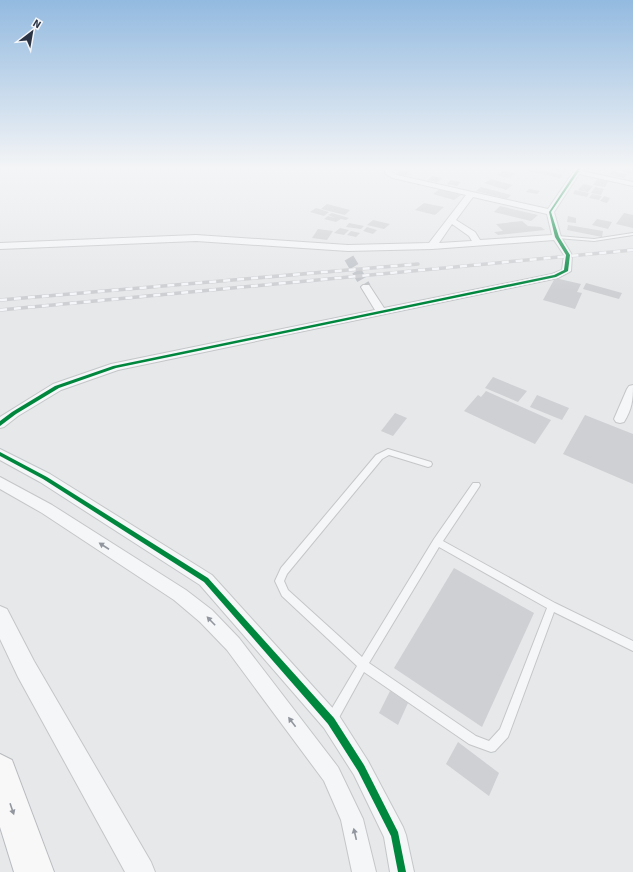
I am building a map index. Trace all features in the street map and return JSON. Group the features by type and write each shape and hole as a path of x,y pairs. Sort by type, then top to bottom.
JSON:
{"highway":[{"path":"0,772 34,872"}],"street":[{"path":"432,246 460,209"},
{"path":"534,209 550,212"},
{"path":"0,424 26,405 57,387 115,367 555,276 566,271 568,255 557,237 550,212 552,209"},
{"path":"452,220 472,234 478,243"},
{"path":"0,246 196,238 348,248 432,246 557,237"},
{"path":"349,258 354,255 450,249 455,244"},
{"path":"366,288 381,312"},
{"path":"620,419 633,389"},
{"path":"0,454 45,478 206,580 331,721 361,768 395,835 402,872"},
{"path":"0,482 47,509 180,595 206,616 233,644 331,774 352,818 364,872"},
{"path":"0,616 26,669 141,872"}],"lane":[{"path":"557,237 594,240 633,234"},
{"path":"428,464 388,452 379,457 284,571 279,581 285,593 363,665 473,740 491,747 504,733 552,606"},
{"path":"331,721 437,542 476,485"},
{"path":"437,542 552,606 633,646"}],"building":[{"path":"315,209 318,209 329,212 324,216 310,212"},
{"path":"321,209 345,209 350,210 345,215"},
{"path":"417,209 442,209 435,215 415,210"},
{"path":"497,209 511,209 538,215 531,221 494,212"},
{"path":"332,213 349,218 346,220 341,219 336,222 324,219 328,216 335,218 328,215"},
{"path":"624,213 633,215 633,228 616,224"},
{"path":"568,216 576,218 576,223 567,222"},
{"path":"597,219 612,222 608,229 592,225"},
{"path":"373,220 390,224 384,229 367,225"},
{"path":"522,221 528,226 541,227 545,230 498,235 494,232 503,231 496,224"},
{"path":"349,223 364,226 361,229 346,227"},
{"path":"568,225 603,231 602,237 567,230"},
{"path":"367,227 377,230 373,234 363,231"},
{"path":"340,228 349,230 344,235 334,233"},
{"path":"318,229 333,231 327,240 312,238"},
{"path":"351,231 360,233 356,237 347,235"},
{"path":"555,278 581,284 577,292 582,293 575,309 543,300"},
{"path":"586,283 622,293 619,299 583,289"},
{"path":"493,377 527,391 518,402 485,388"},
{"path":"486,391 551,420 535,444 464,411 478,395 481,397"},
{"path":"537,395 569,408 562,420 530,407"},
{"path":"395,413 407,418 393,436 381,431"},
{"path":"585,415 633,434 633,484 563,454"},
{"path":"454,568 534,613 482,727 394,668"},
{"path":"390,691 408,703 398,725 379,713"},
{"path":"458,742 499,773 489,796 446,764"}],"tunnel":[{"path":"349,258 366,287"}],"railway":[{"path":"0,310 633,250"},
{"path":"0,300 418,264"}],"cycle path":[{"path":"0,424 14,413 57,387 115,367 555,276 566,271 568,255 557,237 550,212 552,209"},
{"path":"0,454 45,478 206,580 331,721 361,768 395,835 402,872"}]}
